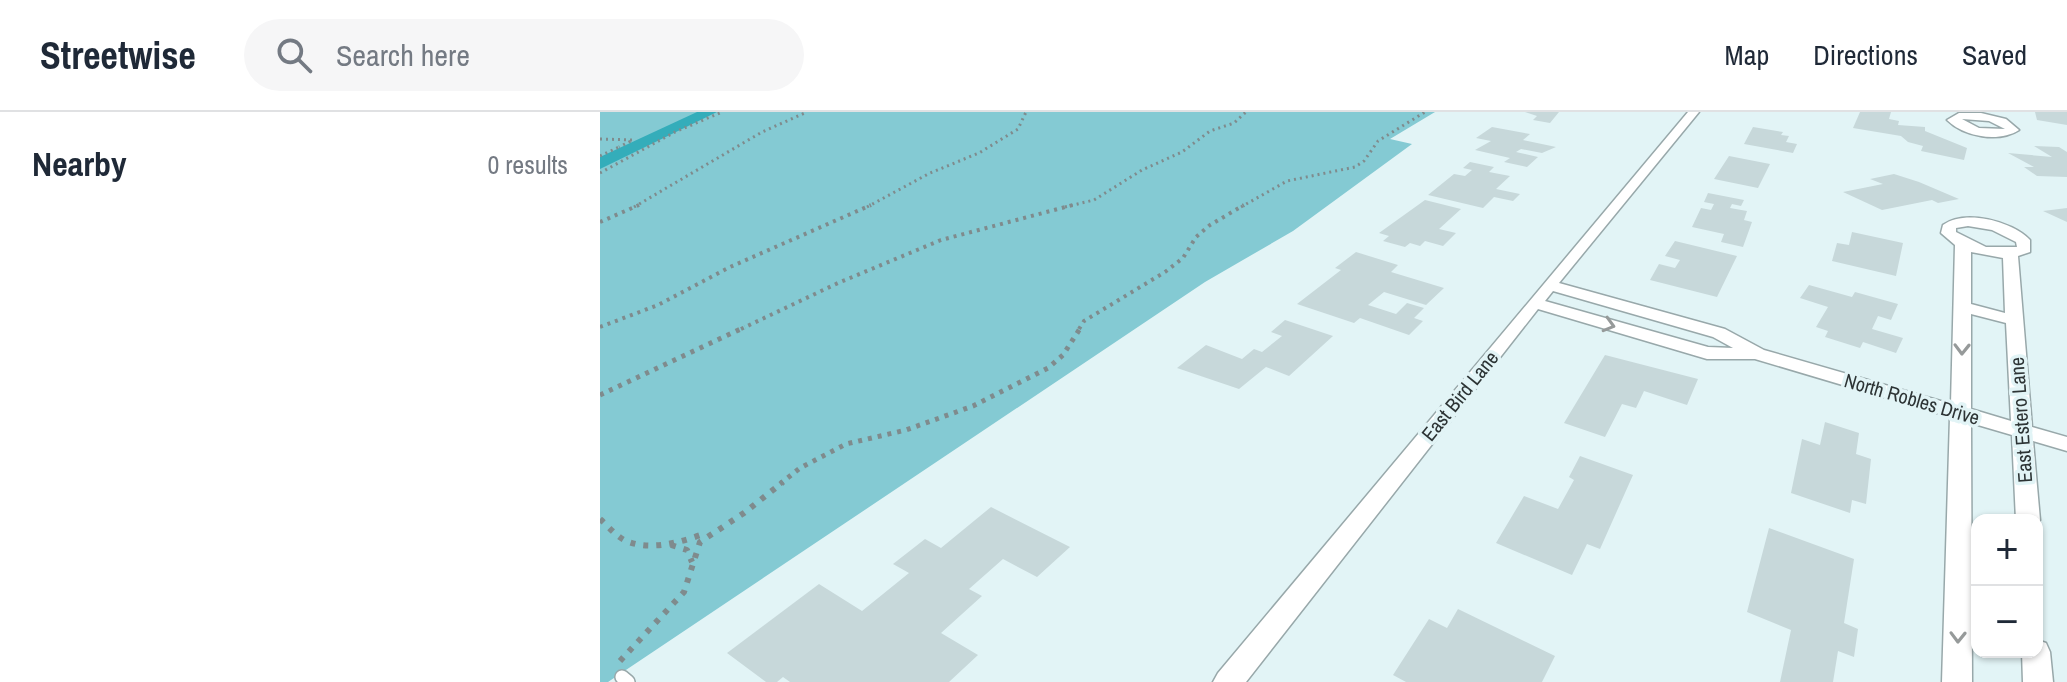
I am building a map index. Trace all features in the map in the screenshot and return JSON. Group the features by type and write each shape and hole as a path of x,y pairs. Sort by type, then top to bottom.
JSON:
{"street":[{"name":"East Bird Lane","path":"1228,682 1534,303 1694,112"},
{"path":"1967,114 1953,120 1967,128 1986,132 2013,130 2002,117"},
{"name":"East Estero Lane","path":"1963,243 1948,233 1950,225 1968,222 1993,226 2016,235 2026,245 2025,249 2010,253 2028,514"},
{"path":"1957,682 1968,584 1961,414 1963,243 2010,253"},
{"name":"North Robles Drive","path":"1549,285 1719,333 1757,354 2067,444"},
{"name":"North Robles Drive","path":"1534,303 1707,353 1757,354"},
{"path":"1963,307 2014,320"},
{"path":"2036,658 2038,682"}],"path":[{"path":"600,173 675,132 722,112"},
{"path":"600,222 639,207 763,132 807,112"},
{"path":"600,327 658,305 730,267 861,211 930,173 979,153 1018,129 1026,112"},
{"path":"600,395 838,283 941,240 1094,200 1148,167 1182,152 1210,131 1234,123 1246,112"},
{"path":"692,564 700,542 744,513 800,468 833,449 954,414 1048,368 1063,355 1084,321 1165,272 1183,258 1196,237 1210,225 1287,181 1355,167 1364,161 1382,138 1425,112"},
{"path":"600,135 610,139 633,140 600,156"},
{"path":"610,139 619,147"},
{"path":"600,519 626,541 666,544 687,550 692,564 684,592 620,661 617,671 625,680"},
{"path":"666,544 715,530"}],"shaded area":[{"path":"600,112 1435,112 1390,139 1412,144 1293,231 1205,282 608,682 600,682"}],"building":[{"path":"1525,112 1559,112 1550,123 1533,120 1537,116"},
{"path":"1860,112 1891,112 1889,119 1899,121 1898,125 1925,127 1925,131 1967,148 1964,160 1921,151 1923,146 1908,142 1901,136 1853,128"},
{"path":"2035,112 2067,112 2067,125 2037,120"},
{"path":"1492,127 1530,134 1523,140 1556,147 1542,153 1521,149 1516,152 1538,157 1527,167 1504,162 1510,158 1475,150 1491,141 1476,138"},
{"path":"1753,127 1783,132 1781,135 1789,136 1786,142 1797,144 1793,153 1744,144"},
{"path":"2034,146 2059,147 2067,152 2067,177 2037,176 2024,167 2034,167 2008,153 2052,157"},
{"path":"1729,156 1770,164 1758,188 1714,179"},
{"path":"1470,162 1494,167 1489,172 1510,176 1496,189 1520,194 1513,201 1494,197 1483,208 1428,195 1454,174 1465,176 1472,170 1463,168"},
{"path":"1894,174 1959,199 1938,203 1932,200 1882,210 1843,192 1883,184 1870,179"},
{"path":"1708,193 1744,200 1741,206 1732,204 1730,208 1747,211 1744,220 1752,222 1743,247 1721,242 1724,234 1692,227 1701,208 1711,210 1714,204 1704,202"},
{"path":"1425,200 1461,209 1439,229 1456,233 1443,246 1425,241 1420,246 1410,243 1405,247 1383,241 1389,236 1379,233"},
{"path":"2067,208 2067,222 2043,211"},
{"path":"1852,232 1903,243 1896,276 1832,261 1837,243 1849,245"},
{"path":"1675,241 1737,256 1717,297 1650,280 1659,264 1675,268 1680,260 1665,256"},
{"path":"1356,252 1398,265 1391,272 1444,288 1426,305 1384,292 1368,305 1396,314 1407,303 1424,308 1414,318 1423,321 1409,335 1360,318 1354,323 1297,304 1341,270 1335,268"},
{"path":"1809,285 1852,297 1855,292 1898,304 1891,320 1878,316 1872,329 1903,338 1896,353 1863,342 1860,348 1825,337 1828,331 1816,327 1828,307 1800,298"},
{"path":"1285,320 1333,336 1289,376 1266,367 1239,389 1177,368 1206,345 1242,359 1254,349 1262,352 1282,336 1271,332"},
{"path":"1605,355 1698,379 1687,405 1644,391 1636,408 1622,404 1605,437 1564,423"},
{"path":"1825,422 1859,433 1856,454 1871,459 1866,504 1852,500 1850,513 1791,493 1802,439 1820,445"},
{"path":"1580,456 1633,475 1600,549 1587,544 1572,575 1496,543 1524,496 1558,509 1574,480 1569,477"},
{"path":"991,507 1070,547 1037,577 1003,559 969,589 982,596 941,633 978,655 949,682 790,682 783,677 777,682 766,682 727,653 819,584 862,611 909,573 893,564 925,539 941,548"},
{"path":"1769,528 1854,559 1844,623 1858,629 1854,657 1838,651 1833,682 1780,682 1791,630 1747,612"},
{"path":"1458,609 1555,656 1542,682 1406,682 1393,675 1429,619 1447,628"}],"waterway":[{"path":"600,164 709,112"}]}
